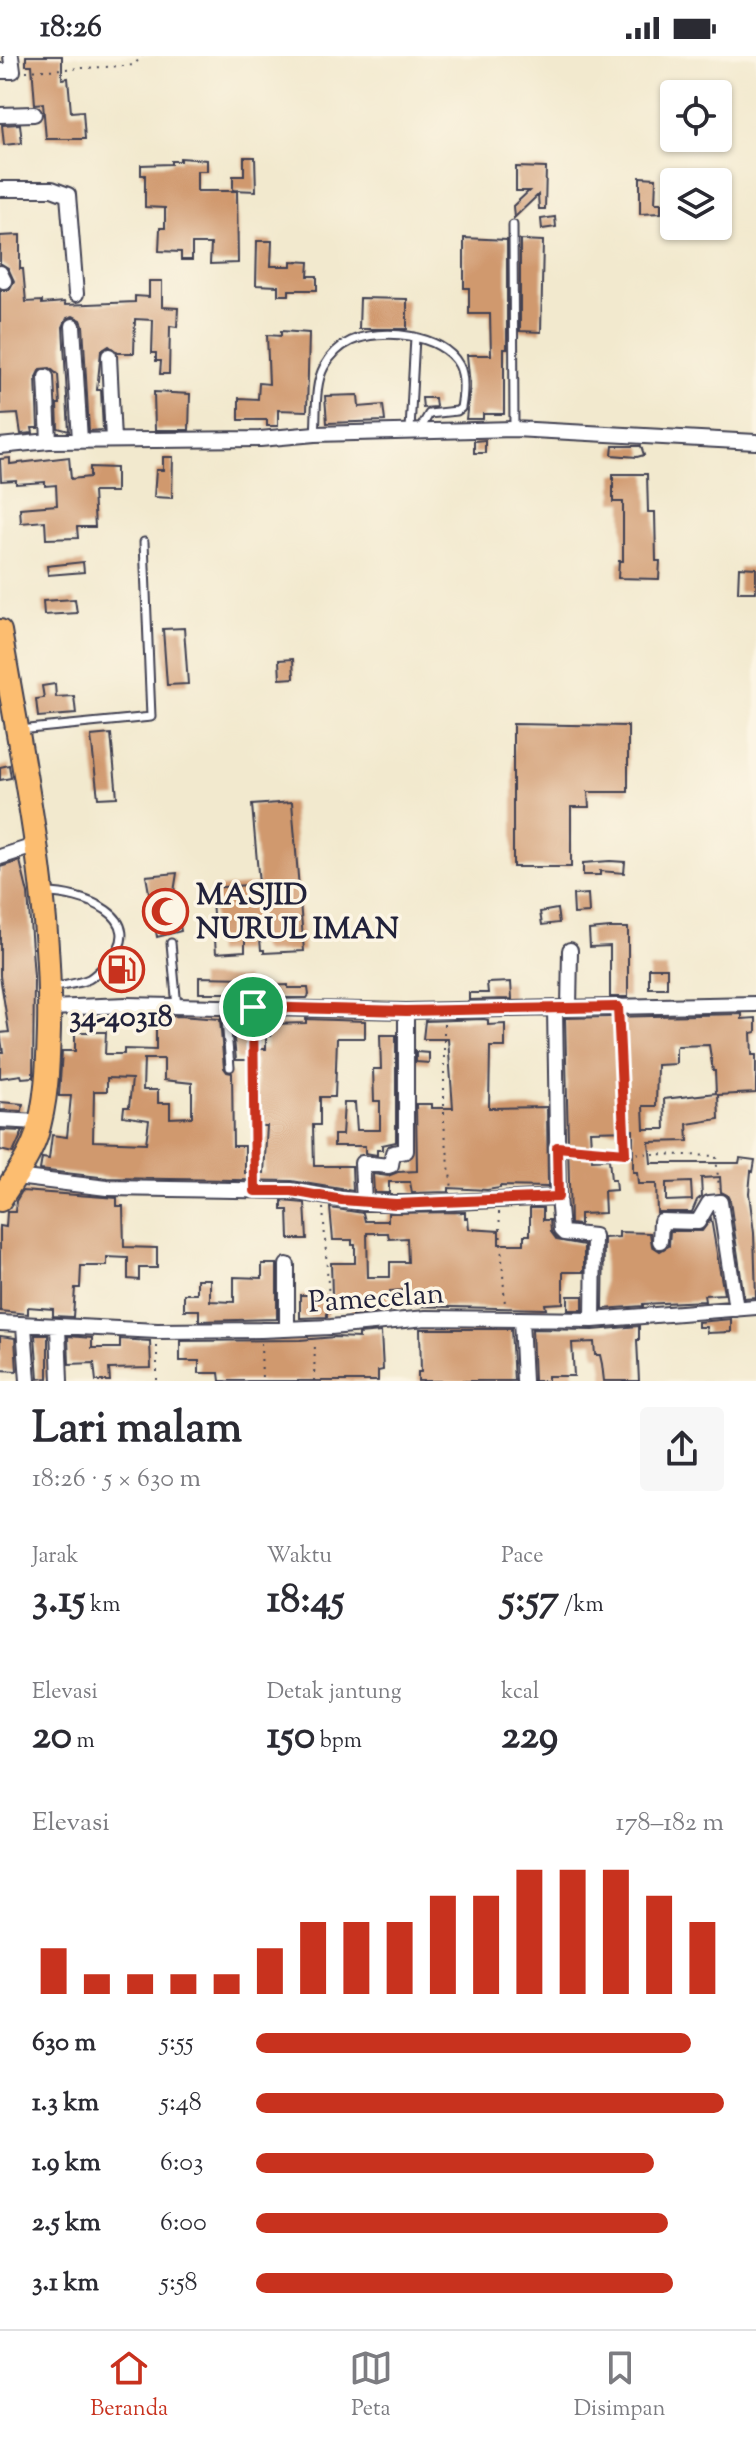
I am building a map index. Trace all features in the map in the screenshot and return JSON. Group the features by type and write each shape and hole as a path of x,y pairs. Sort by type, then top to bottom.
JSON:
{"main road":[{"path":"0,631 12,725 42,893 50,998 48,1064 39,1122 30,1153 5,1190"}],"street":[{"path":"0,115 34,114"},
{"path":"0,189 52,189 68,195 76,294"},
{"path":"73,326 80,440"},
{"path":"109,356 113,440"},
{"path":"46,377 49,441"},
{"path":"0,446 49,441 260,439 315,434 514,429 756,442"},
{"path":"0,857 34,846"},
{"path":"570,950 562,1009 558,1197 563,1233 594,1236 593,1320"},
{"path":"50,998 177,1007 406,1011 756,1004"},
{"path":"364,1203 362,1163 390,1166 393,1153 406,1151 406,1011"},
{"path":"0,1120 39,1122"},
{"path":"5,1190 292,1191 364,1203 453,1203 558,1197"},
{"path":"660,1241 662,1220 698,1222 709,1203 720,1202 736,1309"},
{"path":"287,1265 287,1329"},
{"name":"Pamecelan","path":"0,1323 157,1331 261,1330 426,1318 593,1320 756,1307"},
{"path":"513,1319 524,1381"},
{"path":"24,1326 28,1381"},
{"path":"58,1327 60,1381"}],"lane":[{"path":"513,225 514,429"},
{"path":"315,434 320,378 333,355 347,343 369,336 429,340 446,350 459,365 462,373 461,409 429,414 414,432"},
{"path":"414,432 415,337"},
{"path":"12,725 151,717 144,542"},
{"path":"42,893 56,893 101,905 114,917 121,932 117,952 93,977 50,998"},
{"path":"171,943 177,1007"},
{"path":"225,1007 230,1067"}],"path":[{"path":"8,66 123,66 134,65 142,56"},
{"path":"253,1007 255,1191"},
{"path":"618,1007 625,1153"},
{"path":"444,1010 444,1124 453,1203"},
{"path":"557,1147 716,1156 720,1202"},
{"path":"322,1196 331,1327"},
{"path":"498,1201 513,1319"},
{"path":"314,1381 315,1328"},
{"path":"261,1330 262,1381"},
{"path":"157,1331 157,1381"}],"building":[{"path":"26,56 62,56 62,79 68,78 71,112 83,111 85,139 46,139 43,103 35,104 32,65 26,65"},
{"path":"20,124 22,143 4,145 2,125"},
{"path":"244,157 255,157 256,191 233,190 233,176 244,176"},
{"path":"180,158 207,160 207,171 197,171 197,191 237,191 238,263 210,264 211,244 192,244 192,260 181,260 181,252 159,251 160,228 165,228 165,208 145,207 145,175 141,175 141,165 171,164 171,161 180,161"},
{"path":"516,167 546,168 545,209 539,209 538,195 514,218 513,206 529,191 516,191"},
{"path":"640,177 656,178 655,203 660,203 660,213 640,214"},
{"path":"555,217 556,227 542,229 541,219"},
{"path":"20,235 20,269 23,269 26,302 64,302 65,305 135,302 135,296 149,297 149,281 162,281 162,307 178,308 177,327 170,326 169,374 160,374 161,361 156,361 156,353 152,353 153,320 135,319 134,353 118,353 109,346 101,351 97,390 101,390 103,430 89,431 83,325 73,316 67,318 63,327 69,431 58,428 58,375 50,368 40,369 36,377 38,428 32,428 33,433 21,434 18,414 0,415 0,290 9,290 14,281 8,268 0,263 0,236"},
{"path":"464,238 507,240 504,414 483,414 483,419 466,419 470,386 467,355 491,355 490,314 469,314 469,288 464,288"},
{"path":"520,240 543,241 541,332 520,331"},
{"path":"257,241 272,241 271,266 291,266 291,261 309,262 308,276 317,276 317,290 289,290 289,295 278,295 278,286 256,285"},
{"path":"360,298 407,299 407,329 359,329"},
{"path":"281,331 309,333 307,411 278,410 278,426 267,426 267,420 239,420 239,398 258,399 259,383 269,384 267,335 281,336"},
{"path":"154,392 190,394 189,430 155,430"},
{"path":"358,395 359,407 383,405 385,421 327,423 325,396"},
{"path":"422,398 435,398 436,407 423,408"},
{"path":"485,440 485,453 474,453 474,441"},
{"path":"613,446 641,446 644,455 612,455"},
{"path":"69,457 71,479 90,477 90,467 116,468 116,492 93,492 95,527 77,527 78,538 46,539 45,521 21,523 20,508 57,505 56,485 1,481 0,459 10,458 10,464"},
{"path":"163,457 173,457 172,498 154,497 156,470 163,470"},
{"path":"613,474 647,474 648,512 655,512 659,579 618,578 619,561 623,561 623,502 613,502"},
{"path":"83,562 84,572 48,575 47,566"},
{"path":"739,567 756,568 756,592 738,592"},
{"path":"75,599 77,613 44,615 43,601"},
{"path":"184,628 188,684 167,685 163,629"},
{"path":"293,659 294,678 280,679 279,660"},
{"path":"55,684 56,697 74,696 76,714 38,717 36,699 44,698 42,686"},
{"path":"513,724 628,726 628,792 588,792 589,807 571,807 571,867 513,867"},
{"path":"111,734 117,797 98,798 91,736"},
{"path":"9,765 11,778 0,780 0,767"},
{"path":"292,802 304,951 264,953 259,929 245,929 245,951 216,953 211,888 259,884 252,805"},
{"path":"20,861 28,894 34,977 33,1077 0,1078 0,1052 3,1052 0,1033 9,1032 0,976 0,867"},
{"path":"625,862 624,873 600,871 600,875 583,875 583,863"},
{"name":"MASJID NURUL IMAN","path":"177,873 174,892 181,931 157,937 146,876"},
{"path":"588,894 589,913 574,914 573,895"},
{"path":"557,909 559,923 542,925 540,912"},
{"path":"628,928 628,997 610,997 610,946 590,947 589,930"},
{"path":"649,968 667,968 667,988 649,988"},
{"path":"199,977 246,978 247,996 199,993"},
{"path":"511,982 512,999 469,1000 469,993 488,993 487,983"},
{"path":"288,985 288,988 308,988 309,995 307,998 265,998 264,986"},
{"path":"742,1014 742,1019 756,1018 756,1032 751,1033 752,1055 756,1055 756,1093 718,1095 719,1119 687,1124 688,1141 649,1142 651,1163 739,1163 740,1158 755,1160 749,1193 756,1297 744,1298 730,1201 721,1192 720,1177 701,1178 702,1196 692,1212 657,1212 656,1184 638,1184 637,1172 633,1172 633,1130 590,1131 592,1160 609,1159 611,1180 615,1180 616,1190 604,1191 605,1213 580,1214 580,1225 570,1224 565,1018","holes":["709,1045 716,1093 664,1099 665,1129 644,1129 643,1106 656,1106 657,1065 676,1064 678,1046","691,1182 692,1200 666,1201 666,1183"]},
{"path":"156,1017 220,1019 224,1068 232,1073 233,1146 245,1146 245,1173 264,1173 267,1126 259,1126 255,1060 236,1060 232,1018 247,1018 248,1049 266,1049 266,1036 271,1036 271,1024 306,1023 306,1019 365,1021 365,1038 337,1038 335,1097 320,1097 320,1125 313,1125 314,1166 352,1166 353,1191 292,1181 108,1178 40,1170 42,1158 49,1159 52,1135 67,1137 71,1096 59,1096 62,1051 75,1051 75,1032 106,1032 105,1054 124,1054 124,1049 156,1050","holes":["144,1059 164,1059 164,1080 192,1083 192,1117 170,1118 170,1103 158,1103 158,1090 143,1090","107,1078 132,1079 129,1107 124,1107 123,1116 149,1120 146,1143 93,1141 94,1091 107,1091"]},
{"path":"488,1020 488,1025 505,1024 505,1047 490,1047 489,1108 547,1107 548,1187 449,1188 449,1192 412,1193 410,1182 389,1182 389,1193 374,1193 373,1174 388,1176 417,1171 416,1104 453,1108 448,1039 423,1039 425,1021"},
{"path":"380,1035 396,1035 396,1142 382,1145 377,1155 365,1153 365,1146 334,1146 334,1135 342,1135 344,1103 355,1103 357,1130 380,1130 380,1101 374,1101 373,1069 381,1069"},
{"path":"416,1052 429,1053 429,1063 416,1062"},
{"path":"0,1102 23,1104 22,1111 0,1110"},
{"path":"0,1130 23,1131 13,1153 0,1150"},
{"path":"22,1191 117,1198 117,1206 123,1206 124,1247 157,1248 157,1268 139,1268 139,1280 128,1279 128,1258 107,1257 107,1266 81,1266 80,1288 75,1288 73,1317 53,1316 53,1309 28,1307 28,1314 0,1311 0,1226 6,1227 7,1212 15,1212 16,1201"},
{"path":"282,1201 305,1203 307,1239 289,1239 288,1210 282,1210"},
{"path":"330,1208 363,1213 365,1221 388,1221 388,1213 465,1212 469,1229 499,1231 499,1244 524,1244 524,1235 530,1235 530,1208 543,1208 543,1220 550,1220 551,1232 557,1240 584,1245 584,1272 563,1272 563,1303 545,1304 546,1309 409,1306 409,1290 390,1291 389,1311 352,1315 352,1308 327,1308 327,1317 300,1318 300,1295 332,1295 331,1263 355,1263 352,1240 333,1240","holes":["367,1233 388,1233 389,1239 407,1238 408,1262 390,1262 390,1277 368,1277"]},
{"path":"711,1219 724,1294 704,1295 705,1301 603,1309 604,1238 619,1237 619,1232 650,1233 652,1246 660,1251 669,1246 670,1231 702,1231"},
{"path":"262,1264 277,1264 277,1319 199,1321 199,1310 184,1310 184,1294 197,1294 197,1279 210,1279 210,1301 234,1302 234,1277 262,1278"},
{"path":"568,1296 583,1296 583,1310 568,1310"},
{"path":"731,1319 731,1332 707,1333 706,1327 698,1327 698,1322"},
{"path":"639,1326 639,1381 604,1381 600,1355 595,1355 594,1342 572,1343 574,1376 548,1376 548,1381 534,1381 532,1329 593,1330"},
{"path":"420,1329 511,1329 514,1381 418,1381 418,1372 421,1372"},
{"path":"381,1332 383,1370 378,1371 378,1381 220,1381 219,1373 199,1373 199,1361 180,1361 180,1341 359,1338 359,1334"},
{"path":"35,1335 48,1335 48,1378 38,1379"},
{"path":"0,1336 15,1338 17,1371 0,1370"},
{"path":"68,1336 92,1338 92,1348 120,1348 120,1339 150,1341 151,1368 109,1369 110,1381 96,1381 94,1363 69,1364"}],"place":[{"name":"MASJID NURUL IMAN","path":"165,911"},
{"name":"34-40318","path":"121,970"}],"route":[{"path":"253,1007 406,1011 618,1007 625,1153 557,1147 558,1197 396,1204 364,1203 292,1191 255,1191 253,1007"}]}
